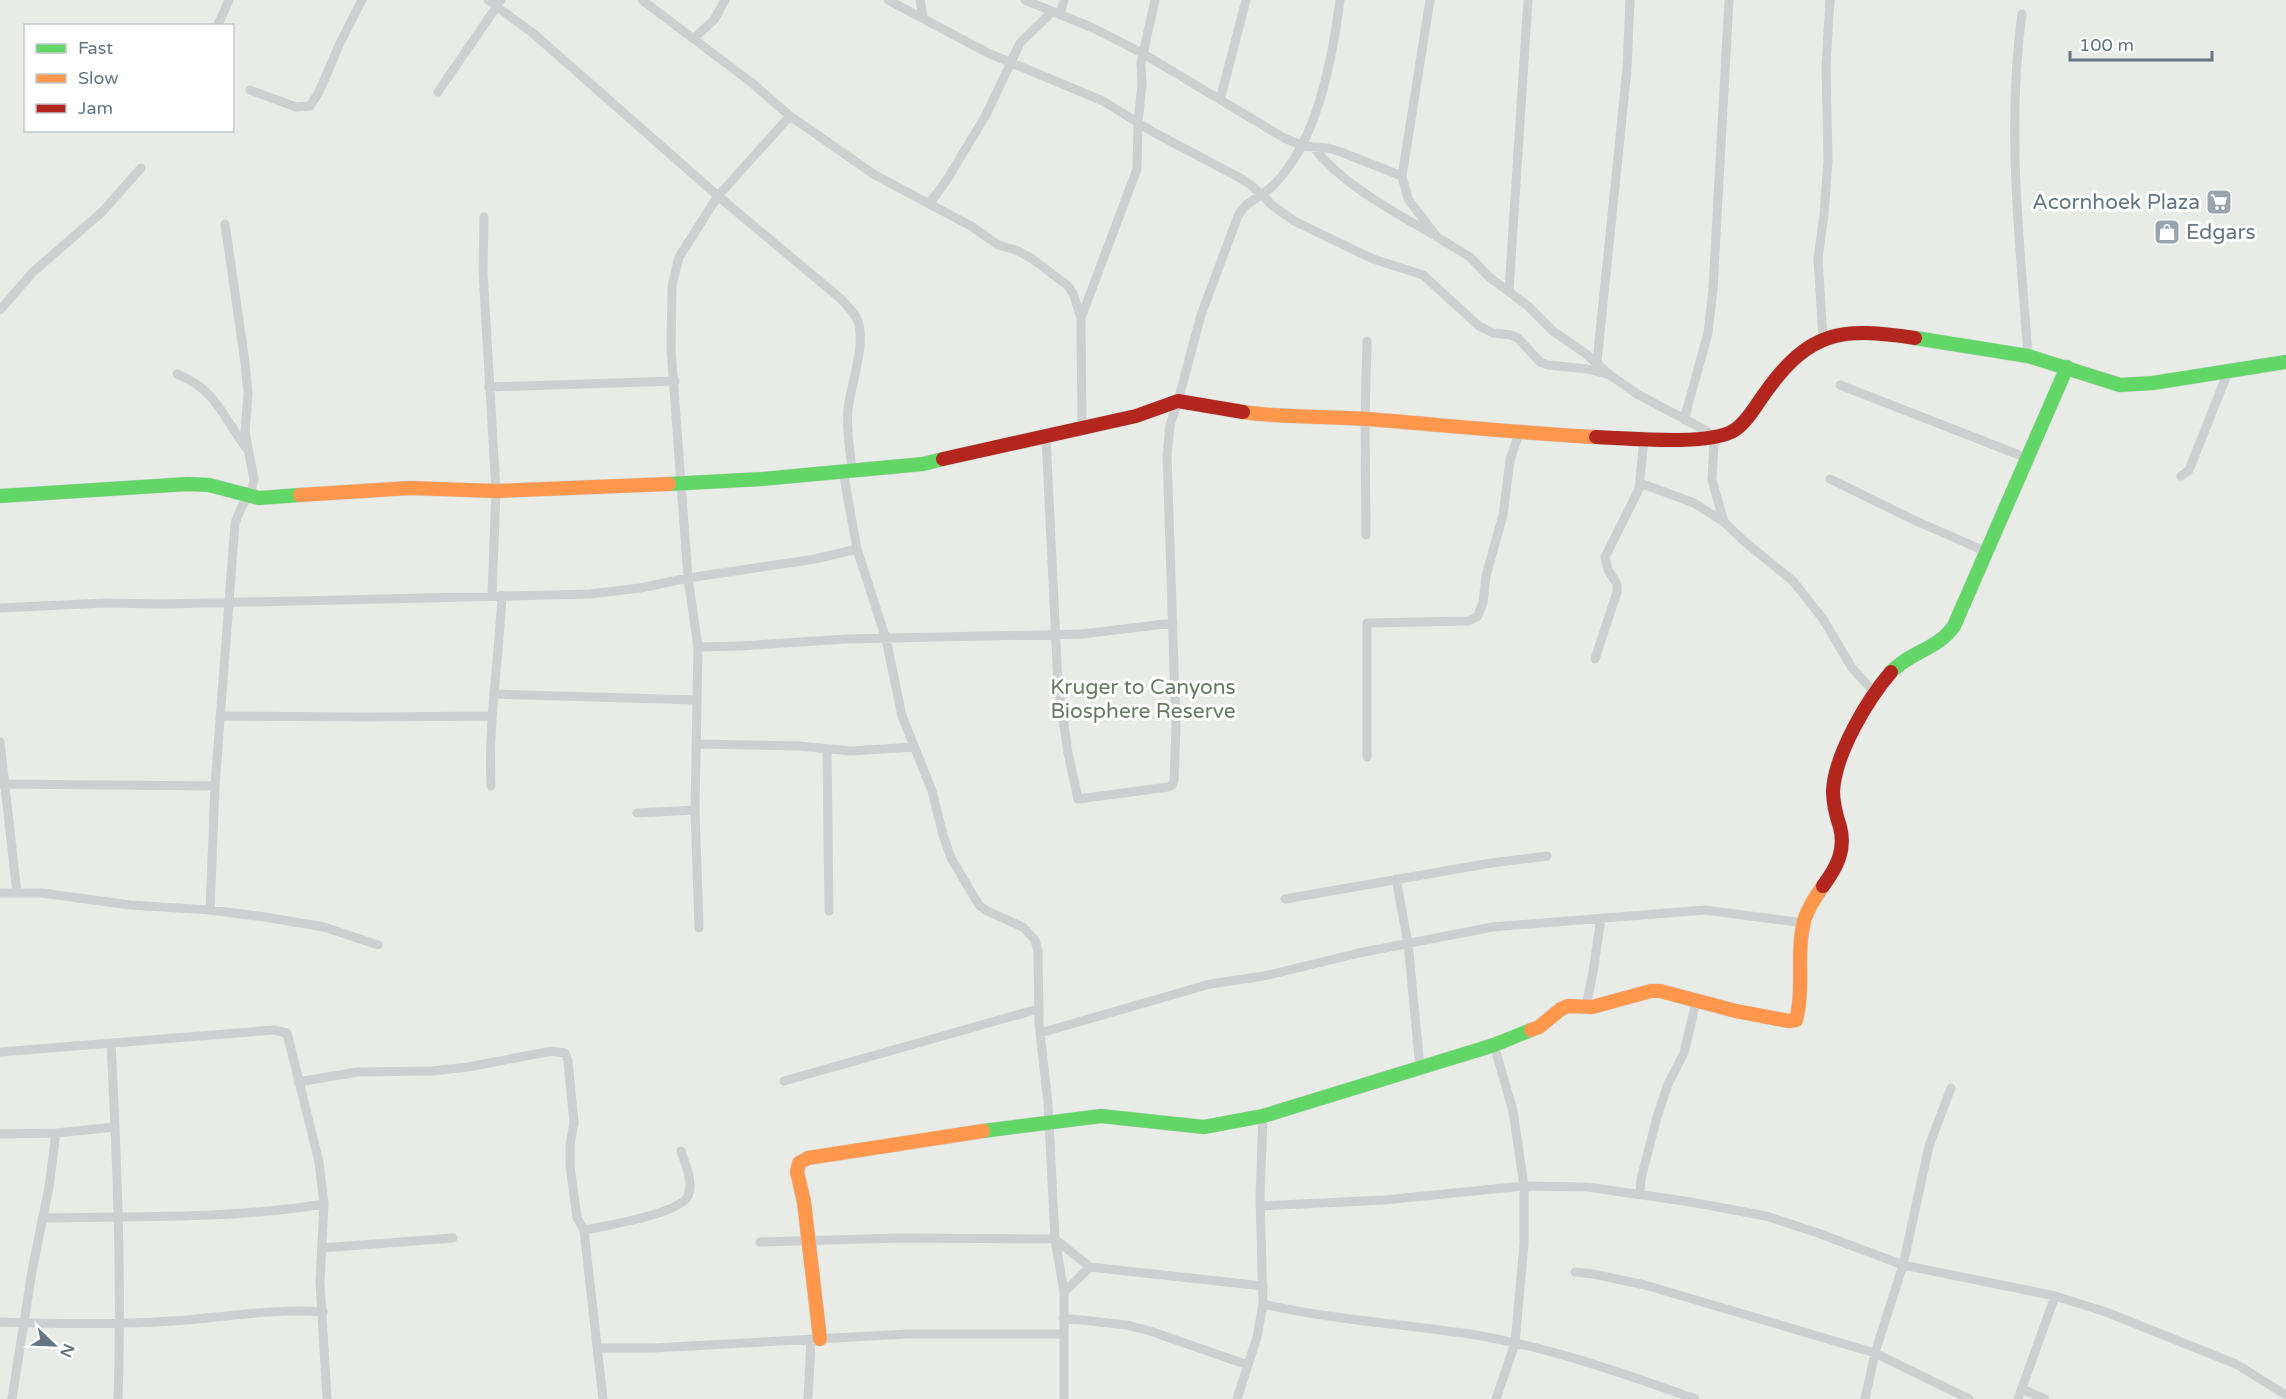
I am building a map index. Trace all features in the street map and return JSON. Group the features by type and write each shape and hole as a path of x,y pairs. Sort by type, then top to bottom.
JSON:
{"street":[{"path":"219,24 229,0"},
{"path":"250,90 296,107 309,106 362,0"},
{"path":"488,0 499,3 718,196 841,299 858,322 859,349 848,409 847,470 857,549 886,639 902,716 932,791 951,858 974,898 987,911 1023,927 1035,940 1039,966 1038,1009 1049,1122 1055,1239 1064,1292 1064,1399"},
{"path":"642,0 752,83 790,116 875,175 971,226 998,245 1016,250 1031,258 1060,278 1073,293 1081,318 1082,429"},
{"path":"694,38 714,20 725,0"},
{"path":"888,0 957,38 1010,63 1103,101 1184,150 1242,179 1294,221 1373,259 1423,275 1479,326 1493,333 1518,338 1540,362 1610,375"},
{"path":"920,0 922,17"},
{"path":"1025,0 1142,53 1268,130 1308,146 1341,152 1402,176"},
{"path":"929,204 946,181 986,115 1020,43 1056,14 1064,0"},
{"path":"1081,318 1134,180 1143,84 1142,53 1155,0"},
{"path":"1220,100 1246,0"},
{"path":"1046,438 1061,712 1078,799 1158,790 1172,784 1175,770 1176,728 1167,456 1170,425 1201,315 1242,208 1247,202 1262,195 1278,181 1308,146 1328,71 1340,0"},
{"path":"1430,0 1402,176 1408,199 1437,237"},
{"path":"1509,290 1528,0"},
{"path":"1597,362 1627,69 1630,0"},
{"path":"1684,420 1708,333 1713,289 1729,0"},
{"path":"1822,338 1818,258 1828,161 1826,65 1830,0"},
{"path":"438,92 499,3"},
{"path":"2022,14 2017,60 2014,144 2028,356"},
{"path":"699,928 696,810 698,647 688,578 671,349 672,286 679,257 718,196 790,116"},
{"path":"1308,146 1350,182 1379,202 1470,257 1488,276 1509,290 1553,331 1597,362 1610,375 1637,394 1702,428 1713,437"},
{"path":"0,310 33,272 102,212 141,168"},
{"path":"484,217 483,272 496,490 497,595 491,786"},
{"path":"210,910 215,786 235,523 253,488 254,480 245,432 248,394 245,362 225,224"},
{"path":"0,496 188,484 209,485 248,496 273,497 410,488 496,490 762,479 923,464 1136,416 1178,401 1264,416 1365,419 1519,433 1644,439 1713,437 1731,432 1742,424 1782,369 1799,353 1822,338 1853,332 1888,334 2028,356 2111,383 2131,386 2286,362"},
{"path":"1366,535 1367,341"},
{"path":"808,1399 815,1339 804,1202 797,1172 802,1160 1101,1116 1204,1126 1263,1116 1494,1045 1539,1027 1568,1006 1599,1006 1651,991 1789,1021 1796,1020 1804,923 1815,896 1835,869 1841,854 1843,838 1834,806 1833,793 1847,747 1875,693 1901,662 1912,655 1938,646 1946,639 1987,552 2067,367"},
{"path":"2181,476 2189,470 2228,372"},
{"path":"177,374 192,379 210,393 248,450"},
{"path":"489,387 675,381"},
{"path":"1840,385 2027,458"},
{"path":"1367,757 1367,623 1469,621 1478,616 1483,602 1486,576 1503,515 1510,460 1519,433"},
{"path":"1713,437 1712,480 1724,522"},
{"path":"1595,659 1617,592 1617,584 1608,570 1605,557 1634,501 1640,483 1644,439"},
{"path":"1830,479 1955,540 1987,552"},
{"path":"1640,483 1694,503 1724,522 1793,581 1824,619 1852,668 1875,693"},
{"path":"0,608 105,603 229,603 590,594 794,562 857,549"},
{"path":"698,647 846,639 1099,633 1144,625 1173,623"},
{"path":"495,694 696,700"},
{"path":"220,716 492,716"},
{"path":"0,742 2,784 17,893"},
{"path":"697,744 851,751 915,747"},
{"path":"827,749 829,910"},
{"path":"2,784 215,786"},
{"path":"637,813 696,810"},
{"path":"1285,898 1547,856"},
{"path":"1396,879 1408,943 1420,1068"},
{"path":"0,893 42,893 130,904 210,910 307,923 339,931 378,945"},
{"path":"1040,1033 1210,984 1264,976 1317,962 1492,927 1706,910 1804,923"},
{"path":"1586,1007 1601,918"},
{"path":"1640,1194 1641,1179 1657,1117 1668,1084 1684,1053 1696,1002"},
{"path":"784,1081 1038,1009"},
{"path":"0,1052 280,1030 290,1036 298,1082 318,1162 324,1204 320,1282 327,1399"},
{"path":"111,1043 120,1216 121,1324 118,1399"},
{"path":"1494,1045 1513,1111 1524,1186 1524,1244 1515,1343 1496,1399"},
{"path":"298,1082 357,1072 431,1071 552,1051 563,1052 568,1060 573,1110 570,1166 577,1218 584,1230 603,1399"},
{"path":"1865,1399 1875,1353 1903,1265 1929,1146 1951,1088"},
{"path":"1237,1399 1257,1338 1263,1304 1261,1206 1263,1116"},
{"path":"0,1134 115,1127"},
{"path":"12,1399 56,1132"},
{"path":"584,1230 622,1223 663,1212 681,1204 689,1194 690,1186 681,1151"},
{"path":"1261,1206 1384,1200 1524,1186 1587,1187 1766,1216 1903,1265 2055,1296 2106,1312 2236,1364 2286,1395"},
{"path":"42,1218 289,1210 324,1204"},
{"path":"322,1248 453,1238"},
{"path":"760,1242 899,1238 1055,1239 1090,1267 1263,1286"},
{"path":"1064,1292 1090,1267"},
{"path":"1575,1272 1645,1285 1875,1353 1969,1399"},
{"path":"2018,1399 2055,1296"},
{"path":"1263,1304 1304,1313 1428,1328 1515,1343 1612,1369 1695,1399"},
{"path":"0,1322 72,1325 121,1324 288,1311 323,1312"},
{"path":"1063,1318 1127,1325 1248,1365"},
{"path":"598,1348 653,1348 760,1340 907,1334 1063,1334"},
{"path":"2022,1389 2044,1399"}],"green space":[{"name":"Kruger to Canyons Biosphere Reserve","path":"0,0 2286,0 2286,1399 0,1399"}],"traffic: fast":[{"path":"1915,338 2028,356 2120,385 2153,383 2286,362"},
{"path":"1891,672 1907,659 1932,646 1954,626 2067,367"},
{"path":"669,484 762,479 923,464 943,459"},
{"path":"0,496 188,484 209,485 259,498 300,495"},
{"path":"983,1131 1101,1116 1204,1127 1263,1116 1494,1045 1531,1030"}],"traffic: slow":[{"path":"1243,412 1596,437"},
{"path":"300,495 410,488 496,491 669,484"},
{"path":"1531,1030 1539,1027 1568,1006 1592,1007 1651,991 1660,991 1736,1011 1789,1021 1796,1020 1800,995 1802,931 1809,909 1823,886"},
{"path":"820,1339 804,1202 797,1172 799,1163 808,1158 983,1131"}],"traffic: jam":[{"path":"1596,437 1686,440 1721,436 1742,424 1781,372 1797,356 1813,345 1847,334 1867,333 1915,338"},
{"path":"943,459 1136,416 1178,401 1243,412"},
{"path":"1823,886 1836,865 1842,843 1833,791 1835,776 1854,728 1872,697 1891,672"}],"place":[{"name":"Acornhoek Plaza","path":"2219,202"},
{"name":"Edgars","path":"2167,232"}]}
